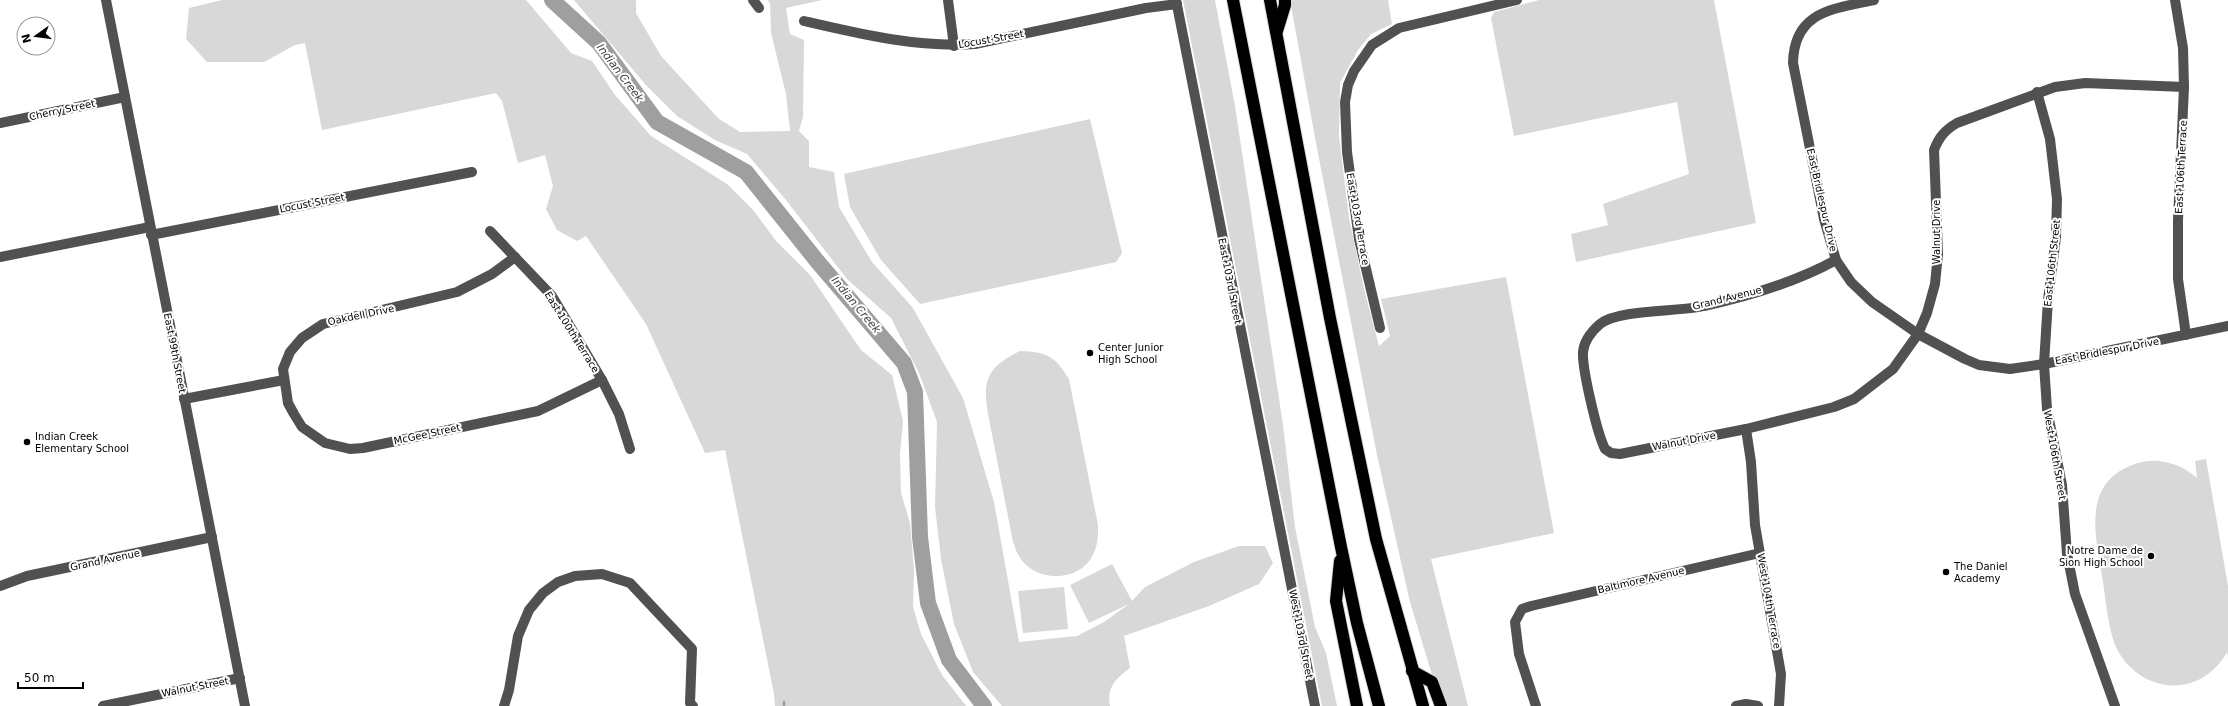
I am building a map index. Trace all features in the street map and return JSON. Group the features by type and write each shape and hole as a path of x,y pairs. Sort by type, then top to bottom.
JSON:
{"highway":[{"path":"1233,0 1341,547 1357,623 1379,706"},
{"path":"1270,0 1332,325 1373,524 1412,671 1423,706"},
{"path":"1276,34 1285,5 1285,0"},
{"path":"1341,547 1336,601 1357,706"},
{"path":"1412,671 1432,682 1441,706"}],"street":[{"name":"East 99th Street","path":"106,0 246,706"},
{"path":"948,0 954,46"},
{"name":"East 103rd Terrace","path":"1380,328 1359,238 1347,152 1344,109 1348,85 1354,71 1372,45 1385,36 1411,24 1517,0"},
{"name":"East Bridlespur Drive","path":"1874,0 1835,9 1812,17 1797,38 1793,51 1793,63 1824,219 1836,260 1851,282 1872,302 1918,334 1965,359 1979,365 2010,369 2044,364 2228,326"},
{"name":"East 106th Terrace","path":"2175,0 2183,48 2184,88 2178,220 2178,278 2186,335"},
{"name":"Locust Street","path":"804,21 853,32 928,45 954,46 980,43 1145,4 1177,2"},
{"name":"East 103rd Street","path":"1177,2 1286,562"},
{"name":"Walnut Drive","path":"1608,452 1620,454 1746,429 1812,413 1854,399 1893,369 1918,334 1929,306 1935,284 1938,254 1934,160 1938,140 1946,130 1957,123 2055,86 2085,83 2184,88"},
{"name":"East 106th Street","path":"2037,92 2050,139 2057,199 2056,237 2048,300 2044,364"},
{"name":"Cherry Street","path":"0,123 125,97"},
{"name":"Locust Street","path":"0,257 472,172"},
{"name":"East 100th Terrace","path":"490,231 552,296 602,380 619,414 630,448"},
{"name":"Oakdell Drive","path":"284,380 283,369 290,352 302,338 316,327 323,324 457,292 492,274 515,257"},
{"name":"Grand Avenue","path":"1608,452 1602,443 1583,366 1583,350 1588,336 1601,323 1615,317 1703,306 1776,286 1803,276 1836,260"},
{"name":"West 106th Street","path":"2044,364 2047,409 2062,485 2068,554 2075,594 2115,706"},
{"path":"184,399 284,380"},
{"name":"McGee Street","path":"284,380 288,403 302,427 325,443 350,449 363,448 538,411 602,380"},
{"name":"West 104th Terrace","path":"1746,429 1752,462 1753,496 1760,553 1781,674 1779,706"},
{"name":"Grand Avenue","path":"0,586 27,576 212,537"},
{"name":"Baltimore Avenue","path":"1536,706 1519,654 1515,622 1522,609 1760,553"},
{"name":"West 103rd Street","path":"1286,562 1315,706"},
{"path":"504,706 509,690 518,636 529,610 543,593 558,582 575,576 602,574 630,582 692,649 690,703 693,706"},
{"name":"Walnut Street","path":"103,706 240,678"},
{"path":"1736,706 1746,704 1758,706"}],"shaded area":[{"path":"222,0 526,0 571,53 592,61 615,95 651,136 727,184 754,211 776,241 810,275 861,350 892,375 903,421 900,455 901,493 910,523 914,570 913,607 921,634 942,675 966,706 775,706 774,694 725,450 705,453 646,324 586,236 577,241 557,230 546,209 553,186 545,155 518,163 502,101 496,93 322,130 305,43 295,45 264,62 207,62 186,39 189,8"},
{"path":"574,0 636,0 636,13 661,56 719,119 740,132 790,131 786,94 771,33 770,4 768,0 822,0 786,8 790,34 804,40 803,117 799,131 809,141 809,167 834,172 839,207 872,262 913,308 963,398 994,502 1019,642 1077,636 1104,622 1129,604 1089,623 1070,585 1112,564 1132,601 1145,587 1194,562 1239,546 1265,546 1273,563 1259,584 1209,606 1124,636 1130,668 1113,684 1109,694 1110,706 1002,706 973,672 954,624 941,559 935,507 937,422 919,373 891,318 847,279 786,200 747,154 715,140 677,116 645,84"},
{"path":"1183,0 1215,0 1235,106 1283,425 1295,527 1315,627 1326,653 1337,706 1322,706"},
{"path":"1290,0 1388,0 1392,24 1371,34 1358,50 1340,83 1339,136 1349,218 1365,293 1379,346 1390,336 1381,299 1506,277 1554,533 1431,559 1468,706 1444,706 1433,678 1410,602 1377,455 1316,143"},
{"path":"1539,0 1714,0 1756,223 1576,262 1571,234 1608,225 1603,204 1689,174 1677,102 1514,136 1491,18 1494,12"},
{"path":"1090,119 1122,253 1116,262 920,304 881,260 850,207 844,174"},
{"path":"1020,351 1044,354 1059,365 1069,379 1098,525 1098,537 1095,551 1086,564 1078,571 1067,575 1045,575 1035,571 1026,565 1019,556 1013,542 988,414 986,392 987,383 994,369 1009,357"},
{"path":"2206,459 2228,586 2228,657 2227,652 2215,668 2201,678 2185,684 2169,685 2153,682 2138,674 2125,661 2115,645 2109,622 2095,530 2099,497 2107,483 2119,471 2138,463 2146,461 2162,461 2184,469 2197,478 2195,461"},
{"path":"1064,587 1068,629 1023,633 1018,591"}],"waterway":[{"name":"Indian Creek","path":"552,0 599,43 657,122 746,172 817,261 904,363 915,392 920,537 928,603 949,660 984,706"}],"place":[{"name":"Center Junior High School","path":"1090,353"},
{"name":"Indian Creek Elementary School","path":"27,442"},
{"name":"Notre Dame de Sion High School","path":"2151,556"},
{"name":"The Daniel Academy","path":"1946,572"}]}
